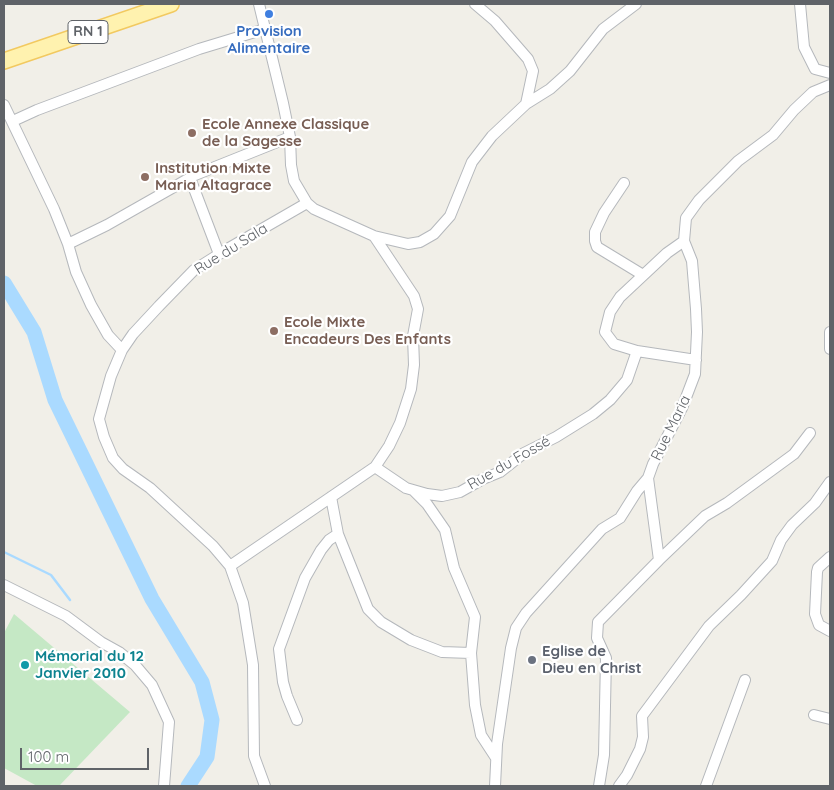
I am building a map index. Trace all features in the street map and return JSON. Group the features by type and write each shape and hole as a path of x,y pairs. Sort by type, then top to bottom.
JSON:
{"main road":[{"name":"RN 1","path":"4,61 172,4"}],"street":[{"path":"259,4 284,103 290,137 291,165 294,181 307,203 314,209 374,236 408,244 420,242 434,234 450,216 472,162 492,136 526,104 550,89 570,71 603,29 636,4"},
{"path":"475,4 495,21 528,59 532,71 526,104"},
{"path":"800,4 804,47 815,69 830,73"},
{"path":"13,121 181,56 265,29"},
{"name":"Rue Maria","path":"495,786 496,758 511,648 516,628 521,619 602,529 620,518 648,478 653,464 682,408 695,374 697,332 694,275 692,261 684,241 686,218 699,200 738,161 773,135 804,100 813,92 830,85"},
{"path":"4,104 54,209 68,244 76,272 108,335 122,350"},
{"path":"68,244 107,225 190,178 290,137"},
{"path":"190,178 219,254"},
{"path":"624,183 604,213 595,232 595,241 597,247 643,275"},
{"name":"Rue du Sala","path":"230,566 213,546 150,488 123,469 113,458 99,419 111,376 122,350 132,334 194,270 307,203"},
{"path":"265,786 254,756 253,665 243,603 230,566 375,467 389,446 400,423 411,389 414,365 413,336 418,309 414,296 374,236"},
{"path":"684,241 666,253 620,297 610,312 605,332 614,344 637,351 696,360"},
{"path":"830,332 830,349"},
{"name":"Rue du Fossé","path":"375,467 406,488 426,494 442,496 460,492 500,472 524,453 556,437 593,414 610,400 627,380 637,351"},
{"path":"600,786 604,755 606,658 597,638 598,622 705,516 727,503 794,454 810,433"},
{"path":"648,478 659,560"},
{"path":"619,786 640,750 643,737 642,716 709,626 772,561 792,525 815,504 830,482"},
{"path":"413,490 427,504 445,530 454,570 475,617 471,652 475,705 482,735 496,758"},
{"path":"331,497 338,534 368,609 381,622 411,640 442,652 471,652"},
{"path":"297,720 283,682 279,649 304,578 321,550 329,540 338,534"},
{"path":"830,557 818,568 815,614 820,625 830,631"},
{"path":"4,585 66,616 101,642 119,652 135,665 152,685 170,722 164,786"},
{"path":"706,786 745,680"},
{"path":"814,715 830,718"}],"green space":[{"path":"14,614 130,712 59,786 37,786 4,768 4,633"}],"waterway":[{"path":"4,283 34,332 55,400 152,599 202,682 212,720 207,757 188,786"},
{"path":"4,552 51,575 70,600"}],"place":[{"name":"Provision Alimentaire","path":"269,14"},
{"name":"Ecole Annexe Classique de la Sagesse","path":"192,133"},
{"name":"Institution Mixte Maria Altagrace","path":"145,177"},
{"name":"Ecole Mixte Encadeurs Des Enfants","path":"274,331"},
{"name":"Eglise de Dieu en Christ","path":"532,660"},
{"name":"Mémorial du 12 Janvier 2010","path":"25,665"}]}
